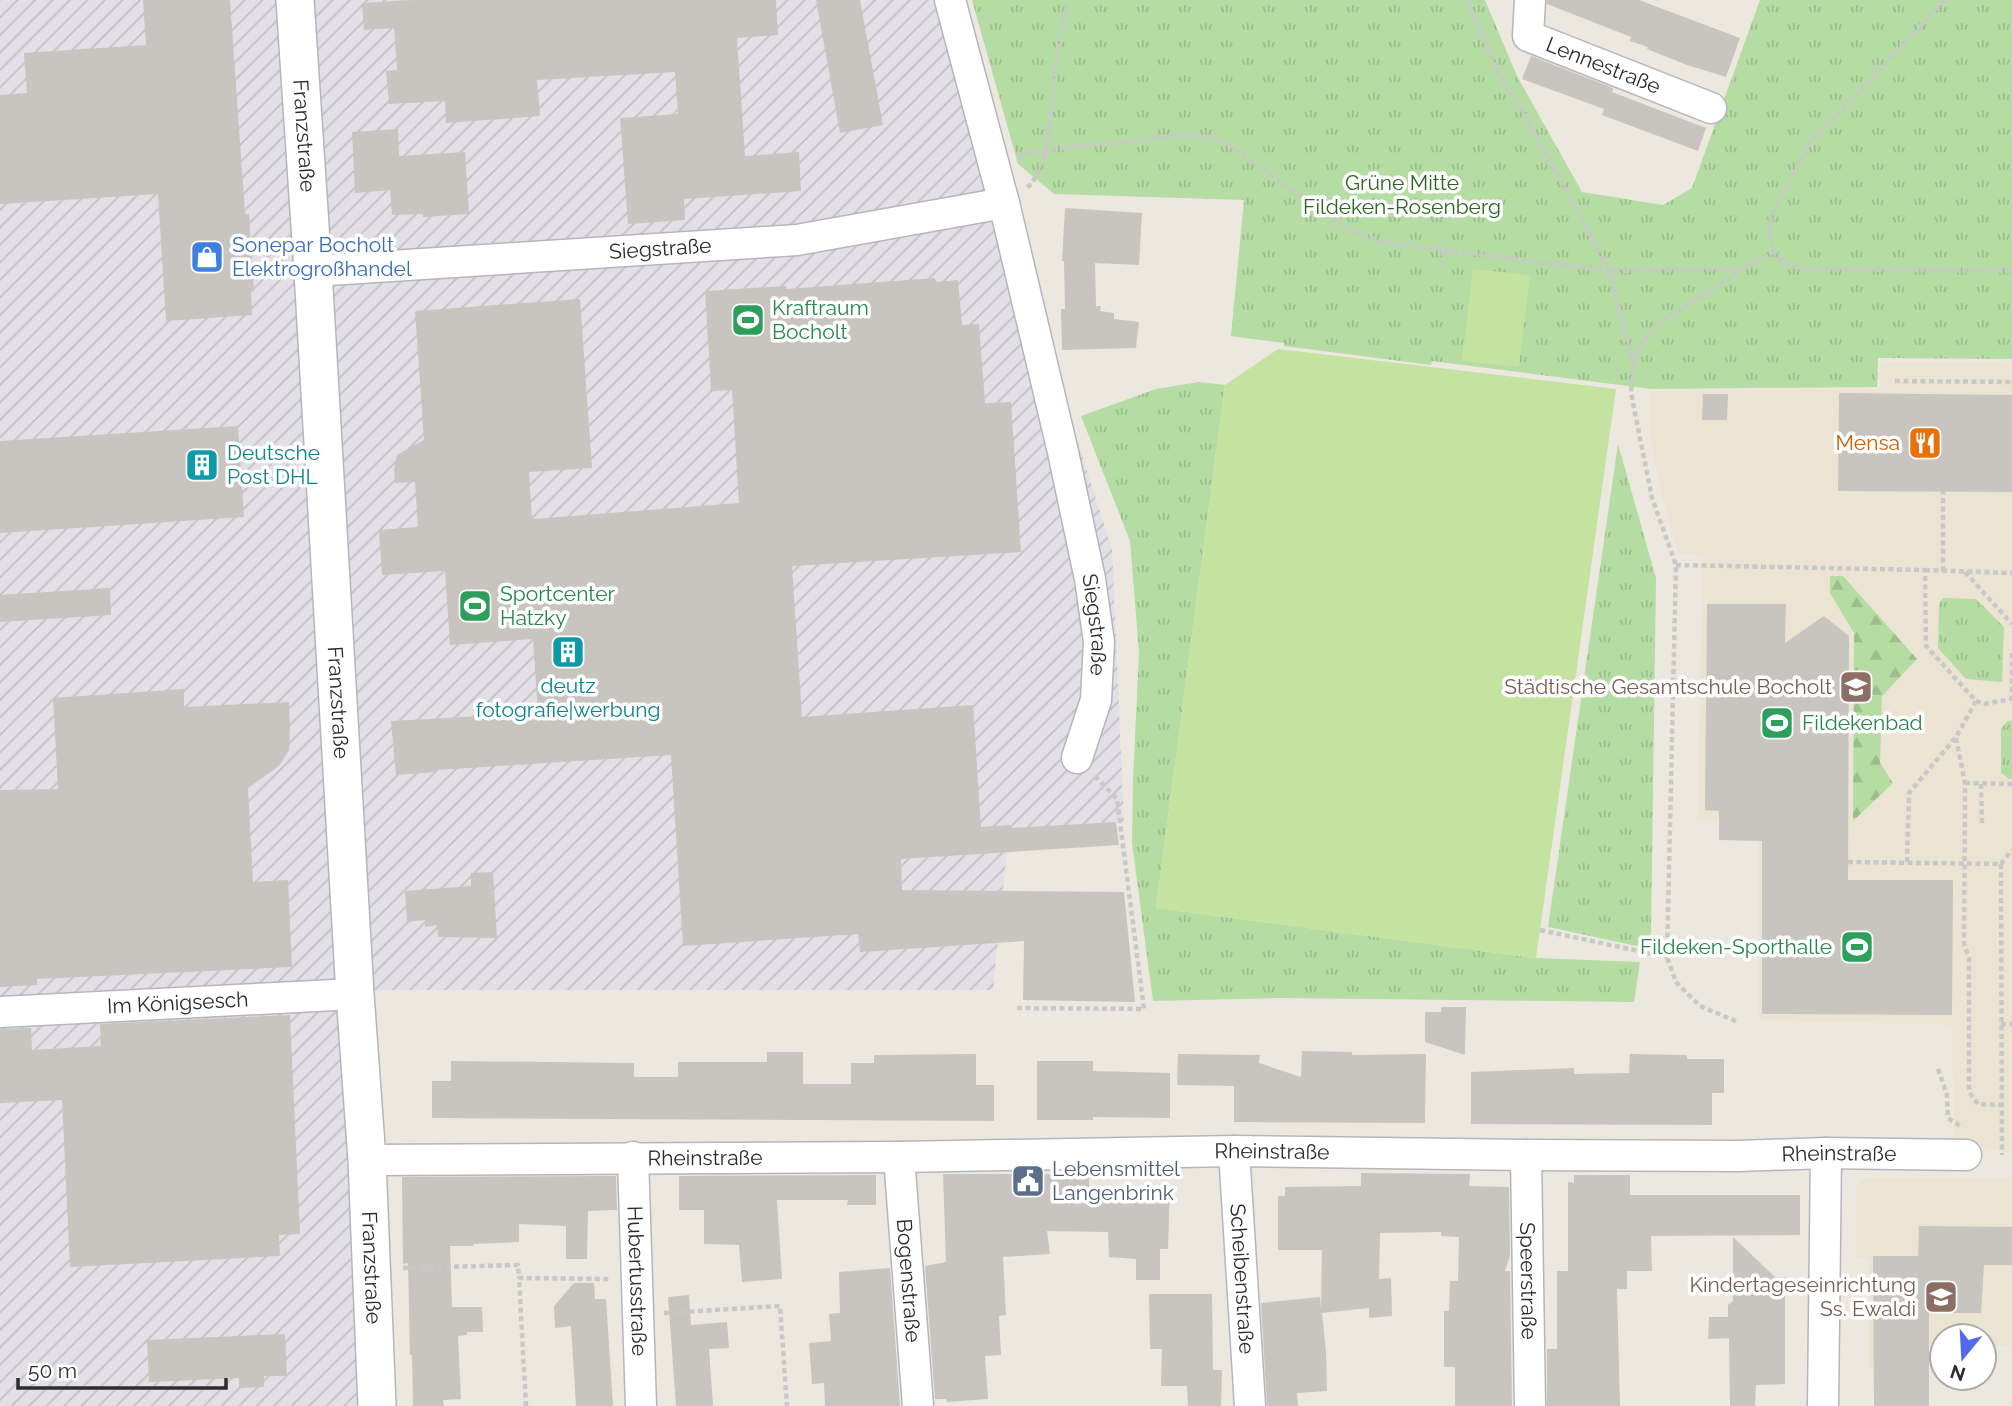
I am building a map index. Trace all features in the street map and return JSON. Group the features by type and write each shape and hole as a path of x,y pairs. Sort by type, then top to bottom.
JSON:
{"street":[{"name":"Franzstraße","path":"295,0 367,1160 377,1406"},
{"name":"Siegstraße","path":"950,0 1004,203 1090,579 1099,642 1096,700 1077,758"},
{"name":"Lennestraße","path":"1530,0 1528,36 1711,108"},
{"name":"Siegstraße","path":"313,271 797,240 1004,203"},
{"name":"Im Königsesch","path":"0,1012 355,994"},
{"name":"Rheinstraße","path":"367,1160 899,1157 1234,1151 1739,1156 1966,1143"},
{"name":"Scheibenstraße","path":"1234,1151 1250,1406"},
{"path":"1823,1406 1826,1153"},
{"name":"Speerstraße","path":"1525,1155 1530,1406"},
{"name":"Hubertusstraße","path":"633,1157 641,1406"},
{"name":"Bogenstraße","path":"899,1157 918,1406"}],"path":[{"path":"1069,0 1056,62 1047,150 1205,136 1239,152 1360,235 1383,242 1610,271 1743,269"},
{"path":"1467,0 1498,71 1610,271 1633,363 1631,393 1649,485 1676,565 1667,957 1676,982 1700,1006 1738,1023"},
{"path":"1945,0 1810,143 1771,217 1769,234 1774,252 1785,264 1803,269 2012,271"},
{"path":"1441,265 1444,250"},
{"path":"1633,363 1644,340 1657,324 1774,252"},
{"path":"1895,381 2012,382"},
{"path":"1943,571 1944,491"},
{"path":"1676,565 2012,573"},
{"path":"1925,570 1926,646 1976,701 1984,704 2011,700 2012,653"},
{"path":"1965,571 2012,624"},
{"path":"1907,863 1909,793 1956,737 1976,701"},
{"path":"1956,737 1965,783 1964,944 1969,958 1969,1092 1978,1104 2001,1105"},
{"path":"1017,1008 1144,1009 1117,799 1077,758"},
{"path":"1965,783 2012,784"},
{"path":"1981,784 1982,823"},
{"path":"2002,1155 2001,864 2012,850"},
{"path":"1848,862 2001,864"},
{"path":"1540,930 1667,957"},
{"path":"2001,1024 2012,1024"},
{"path":"1938,1069 1947,1095 1948,1118 1966,1143"},
{"path":"372,1269 518,1265 526,1406"},
{"path":"519,1278 636,1279"},
{"path":"637,1315 780,1306 787,1406"}],"shaded area":[{"path":"0,0 936,0 1112,549 1124,822 1009,830 993,990 351,990 373,1406 0,1406"},
{"name":"Städtische Gesamtschule Bocholt","path":"1880,361 2012,363 2012,1151 1954,1151 1952,1025 1759,1020 1759,819 1697,819 1703,556 1679,553 1662,497 1649,428 1651,391 1880,389"},
{"name":"Kindertageseinrichtung Ss. Ewaldi","path":"1864,1178 2012,1178 2012,1347 1998,1346 1998,1322 1928,1322 1928,1366 1907,1366 1907,1370 1869,1370 1869,1258 1856,1257 1856,1188"}],"green space":[{"name":"Grüne Mitte Fildeken-Rosenberg","path":"972,0 1485,0 1517,76 1582,192 1663,205 1692,188 1760,0 2012,0 2012,359 1878,358 1877,387 1651,389 1432,361 1431,365 1284,346 1284,343 1231,336 1244,200 1054,194 1018,164"},
{"path":"1473,269 1530,275 1519,367 1462,361"},
{"path":"1278,349 1616,389 1536,958 1156,908 1225,385"},
{"path":"1199,382 1225,385 1156,908 1536,958 1640,962 1634,1002 1279,998 1153,1001 1132,843 1139,653 1130,541 1081,416 1156,389"},
{"path":"1618,444 1656,578 1651,934 1637,946 1548,927"},
{"path":"1830,576 1843,576 1917,659 1882,696 1880,763 1893,783 1853,821 1854,633 1830,593"},
{"path":"1943,598 1976,599 2004,627 2002,682 1966,679 1938,648 1939,604"},
{"path":"2007,721 2012,721 2012,779 2001,773 2001,729"}],"building":[{"path":"143,0 230,0 245,214 249,214 254,291 251,291 252,315 166,321 158,194 0,204 0,95 27,93 24,53 146,45"},
{"path":"414,0 776,0 778,35 737,38 745,156 799,152 801,191 684,199 685,220 628,224 620,118 678,114 675,72 537,80 540,116 446,123 445,101 389,104 386,71 397,70 394,28 364,30 362,3"},
{"path":"816,0 860,0 883,125 840,133"},
{"path":"1547,0 1639,0 1740,38 1726,77 1647,49 1648,47 1630,41 1631,37 1547,4"},
{"path":"1531,56 1613,88 1612,92 1706,128 1698,151 1602,115 1604,109 1522,79"},
{"path":"398,129 399,156 465,152 469,214 423,217 423,214 392,215 390,190 355,193 352,132"},
{"path":"1065,208 1142,213 1139,265 1095,263 1096,306 1101,306 1100,311 1114,313 1114,319 1139,322 1136,348 1062,350 1061,309 1065,309 1062,261"},
{"path":"935,278 936,282 958,280 962,325 979,324 985,403 1011,402 1021,552 792,566 802,717 973,705 981,827 1116,822 1119,845 901,859 902,890 1124,892 1135,1002 1023,1000 1024,941 860,952 858,934 683,946 671,755 396,775 391,721 538,713 533,639 450,645 445,571 382,575 379,530 418,527 415,482 395,483 394,469 397,455 424,440 415,311 580,299 592,468 529,472 532,519 739,503 732,390 711,391 705,291 786,286 786,289"},
{"name":"Mensa","path":"1839,393 2012,395 2012,492 1838,491"},
{"path":"1703,394 1728,394 1727,420 1702,420"},
{"path":"238,426 244,517 0,533 0,441"},
{"path":"110,588 111,615 0,622 0,595"},
{"path":"1707,604 1786,604 1785,643 1824,616 1849,636 1848,880 1953,880 1952,1015 1762,1014 1762,841 1719,840 1719,811 1705,810"},
{"path":"184,689 184,707 289,702 289,750 279,766 248,788 253,882 288,880 292,967 37,979 37,985 0,987 0,790 58,789 53,698"},
{"path":"493,872 497,938 438,937 437,925 425,927 425,920 407,922 405,891 471,886 471,873"},
{"path":"1441,1007 1466,1007 1465,1055 1425,1042 1425,1012 1441,1012"},
{"path":"290,1015 300,1234 279,1235 280,1256 70,1267 62,1100 0,1103 0,1029 31,1028 32,1050 101,1046 100,1024"},
{"path":"1302,1051 1352,1052 1352,1055 1426,1054 1425,1123 1234,1122 1234,1086 1177,1085 1178,1054 1260,1055 1259,1063 1301,1077"},
{"path":"767,1052 803,1052 803,1084 851,1084 851,1063 874,1063 874,1055 976,1054 976,1085 994,1085 994,1121 432,1118 432,1081 451,1081 451,1061 634,1063 634,1077 678,1077 678,1062 767,1062"},
{"path":"1630,1054 1724,1059 1724,1093 1712,1093 1712,1125 1471,1124 1471,1072 1574,1068 1574,1074 1629,1073"},
{"path":"1037,1061 1093,1061 1093,1071 1170,1073 1170,1118 1093,1117 1093,1120 1037,1120"},
{"path":"1089,1172 1089,1187 1170,1188 1168,1249 1160,1249 1160,1280 1136,1280 1136,1259 1109,1257 1108,1232 1047,1231 1050,1254 1003,1257 1006,1315 999,1316 1001,1355 985,1356 988,1399 947,1402 946,1399 935,1399 925,1266 946,1262 943,1174"},
{"path":"1361,1173 1470,1174 1469,1186 1509,1187 1510,1255 1505,1271 1510,1271 1512,1406 1455,1406 1455,1367 1444,1367 1444,1311 1449,1311 1450,1281 1458,1281 1459,1237 1441,1236 1441,1232 1380,1233 1379,1279 1391,1278 1392,1316 1369,1318 1369,1308 1322,1313 1327,1391 1297,1393 1298,1406 1267,1406 1261,1303 1320,1297 1321,1309 1322,1250 1278,1250 1278,1196 1285,1196 1285,1187 1361,1186"},
{"path":"876,1175 876,1205 847,1205 848,1200 777,1200 782,1279 742,1282 739,1245 704,1244 704,1210 679,1210 679,1176"},
{"path":"1574,1175 1630,1175 1630,1195 1800,1195 1800,1235 1651,1236 1652,1271 1627,1271 1627,1289 1617,1289 1620,1406 1547,1406 1547,1349 1557,1349 1557,1271 1568,1271 1568,1182 1574,1183"},
{"path":"616,1176 617,1210 588,1211 587,1259 566,1259 566,1226 519,1224 519,1242 450,1246 452,1307 482,1307 483,1332 467,1332 467,1335 458,1336 461,1399 443,1400 444,1406 413,1406 408,1263 403,1264 402,1177"},
{"path":"1919,1226 2012,1227 2012,1265 1984,1265 1981,1313 1929,1313 1929,1406 1874,1406 1873,1256 1918,1256"},
{"path":"1733,1237 1775,1277 1785,1277 1785,1384 1756,1385 1755,1406 1730,1406 1729,1338 1708,1339 1709,1317 1728,1317 1728,1305 1733,1301"},
{"path":"890,1268 900,1406 825,1406 824,1383 812,1384 809,1343 831,1341 829,1314 840,1313 839,1272"},
{"path":"574,1283 594,1283 595,1299 606,1299 613,1406 576,1406 571,1326 555,1328 554,1306"},
{"path":"1149,1294 1212,1294 1213,1370 1222,1370 1221,1406 1188,1406 1187,1386 1161,1386 1162,1349 1150,1349"},
{"path":"689,1295 691,1325 727,1322 729,1348 709,1349 713,1406 676,1406 668,1297"},
{"path":"285,1334 287,1376 264,1376 264,1387 239,1388 239,1378 149,1382 147,1340"}],"place":[{"name":"Sonepar Bocholt Elektrogroßhandel","path":"207,257"},
{"name":"Kraftraum Bocholt","path":"748,320"},
{"name":"Mensa","path":"1925,443"},
{"name":"Deutsche Post DHL","path":"202,465"},
{"name":"Sportcenter Hatzky","path":"475,606"},
{"name":"deutz fotografie|werbung","path":"568,652"},
{"name":"Städtische Gesamtschule Bocholt","path":"1856,687"},
{"name":"Fildekenbad","path":"1777,723"},
{"name":"Fildeken-Sporthalle","path":"1857,947"},
{"name":"Lebensmittel Langenbrink","path":"1028,1181"},
{"name":"Kindertageseinrichtung Ss. Ewaldi","path":"1941,1297"}]}
